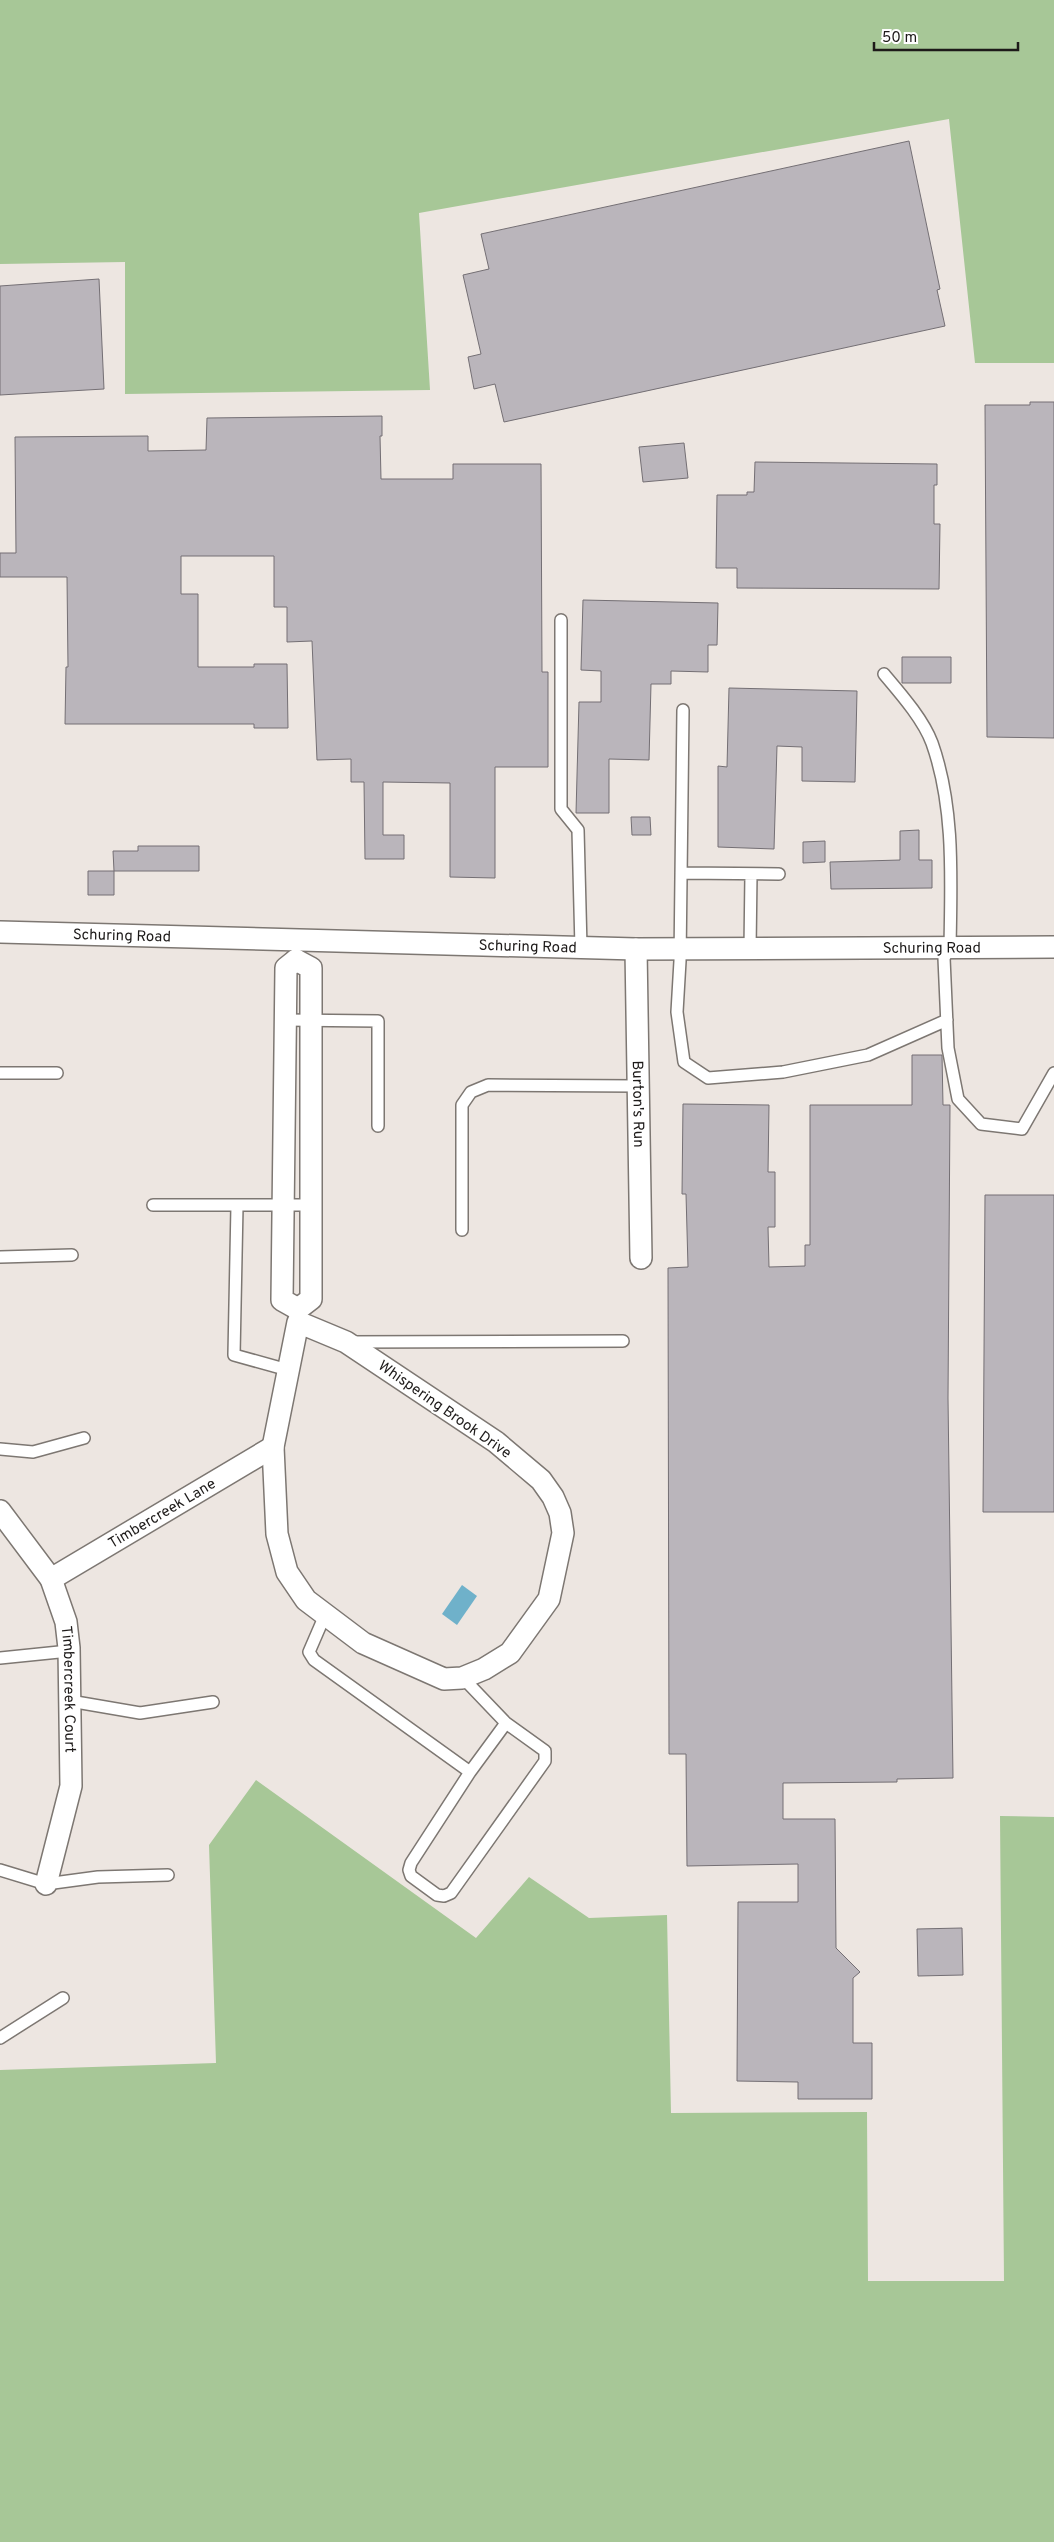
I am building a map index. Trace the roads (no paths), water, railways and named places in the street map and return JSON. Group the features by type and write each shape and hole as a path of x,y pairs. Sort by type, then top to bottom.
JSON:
{"street":[{"name":"Schuring Road","path":"0,932 296,951 580,948 1054,948"},
{"name":"Burton's Run","path":"636,949 641,1258"},
{"name":"Whispering Brook Drive","path":"296,951 286,968 282,1300 298,1316 346,1342 496,1442 541,1480 553,1497 560,1513 563,1533 549,1599 510,1653 484,1669 463,1678 444,1678 363,1643 325,1615 306,1600 287,1572 277,1534 273,1446 298,1316 311,1299 311,968 296,951"},
{"name":"Timbercreek Lane","path":"51,1579 273,1446"},
{"name":"Timbercreek Court","path":"0,1512 51,1579 66,1622 69,1651 71,1786 46,1884"}],"lane":[{"path":"560,620 561,809 578,830 580,948"},
{"path":"884,674 907,701 932,742 948,809 950,948 944,958 948,1048 958,1099 981,1124 1022,1129 1054,1073"},
{"path":"682,710 680,949 676,1012 684,1062 708,1078 783,1072 868,1054 947,1020"},
{"path":"681,873 779,874"},
{"path":"750,949 751,874"},
{"path":"284,1020 378,1021 378,1126"},
{"path":"0,1073 56,1073"},
{"path":"462,1230 462,1104 471,1092 488,1085 638,1086"},
{"path":"153,1206 311,1205"},
{"path":"237,1206 234,1356 288,1370"},
{"path":"0,1257 72,1256"},
{"path":"346,1342 623,1341"},
{"path":"0,1449 33,1452 84,1438"},
{"path":"325,1615 309,1652 314,1660 470,1772"},
{"path":"0,1658 69,1651"},
{"path":"463,1678 506,1723 544,1751 545,1761 451,1893 444,1896 437,1895 411,1876 409,1870 411,1862 470,1772 506,1723"},
{"path":"70,1701 140,1714 213,1702"},
{"path":"0,1870 46,1884 98,1877 168,1875"},
{"path":"0,2038 63,1998"}],"water":[{"path":"462,1585 477,1596 457,1625 442,1614"}]}
